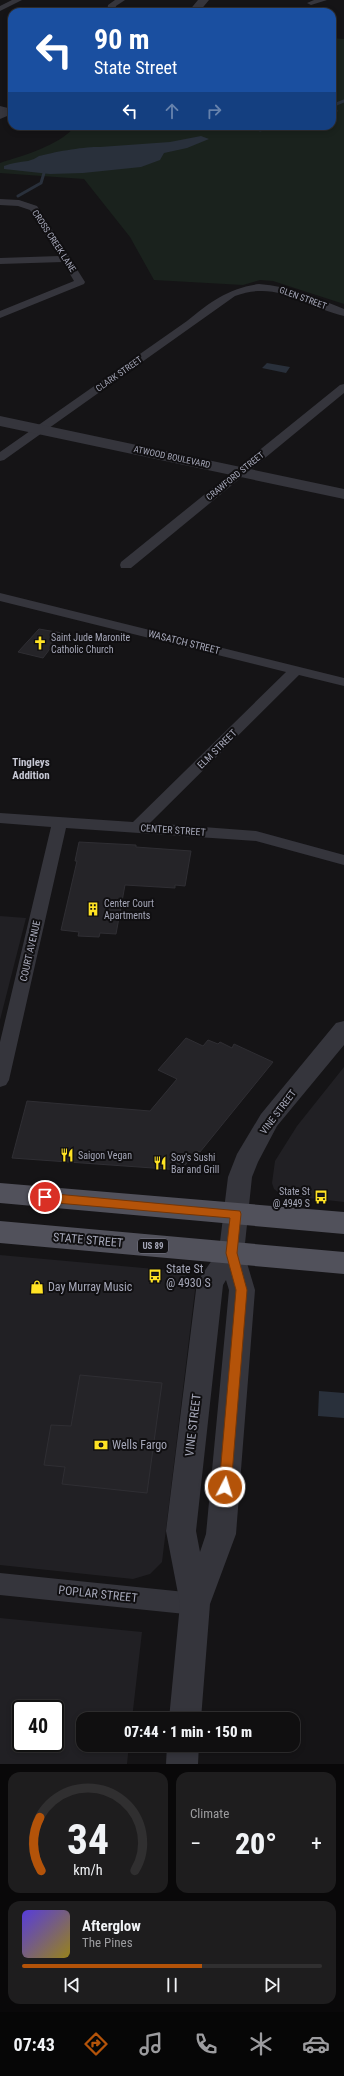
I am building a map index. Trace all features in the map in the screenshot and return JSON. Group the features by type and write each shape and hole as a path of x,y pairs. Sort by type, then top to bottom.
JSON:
{"main road":[{"path":"0,1193 344,1223"},
{"name":"STATE STREET","path":"0,1232 344,1263"}],"street":[{"path":"0,9 18,0"},
{"path":"112,8 112,5 121,0"},
{"path":"197,8 204,0"},
{"path":"311,3 323,0"},
{"name":"CROSS CREEK LANE","path":"0,202 19,203 34,208 80,282 0,315"},
{"path":"0,261 65,259"},
{"name":"GLEN STREET","path":"237,291 254,287 269,287 344,313"},
{"name":"CLARK STREET","path":"0,457 237,291"},
{"name":"CRAWFORD STREET","path":"126,565 344,387"},
{"name":"ATWOOD BOULEVARD","path":"0,422 344,494"},
{"name":"WASATCH STREET","path":"0,597 344,682"},
{"name":"ELM STREET","path":"137,828 296,670"},
{"name":"CENTER STREET","path":"0,818 256,836 344,860"},
{"name":"COURT AVENUE","path":"0,1080 60,822"},
{"name":"VINE STREET","path":"195,1604 221,1534 242,1290 231,1253 240,1178 251,1150 270,1120 344,1029"},
{"name":"VINE STREET","path":"187,1712 195,1604 181,1531 210,1282 231,1253"},
{"name":"POPLAR STREET","path":"0,1584 195,1604"},
{"path":"182,1764 183,1752"}],"shaded area":[{"path":"336,38 344,39 344,304 273,281 260,280 243,285 154,280 130,237 84,179 0,173 0,163 41,149 71,130 336,130"},
{"path":"201,136 209,139 187,148 164,153 160,160 141,167 83,173 50,174 4,169 4,166 28,161 45,154 87,147 170,142"},
{"path":"267,363 290,367 286,373 262,368"},
{"path":"0,916 26,918 0,1020"},
{"path":"344,1067 344,1202 282,1195 274,1189 272,1183 275,1161 297,1126"},
{"path":"0,1255 177,1271 189,1277 194,1285 195,1290 162,1562 150,1574 133,1579 0,1565"},
{"path":"319,1391 344,1393 344,1418 318,1416"},
{"path":"0,1618 142,1632 133,1712 76,1712 76,1752 128,1752 127,1764 0,1764"}],"building":[{"name":"Saint Jude Maronite Catholic Church","path":"39,629 62,633 43,658 18,652"},
{"name":"Center Court Apartments","path":"79,842 136,845 136,847 191,851 185,886 175,885 175,888 125,885 116,934 100,933 99,937 78,936 79,932 61,930 77,861 75,861"},
{"path":"186,1038 203,1046 208,1040 218,1044 220,1042 232,1048 234,1044 273,1062 200,1152 197,1151 181,1170 12,1158 27,1101 150,1111 177,1079 158,1070"},
{"name":"Wells Fargo","path":"80,1375 162,1383 147,1493 62,1484 65,1467 44,1465 51,1425 71,1426"}],"waterway":[{"path":"336,104 344,101"},
{"path":"18,196 41,183 44,173"}],"place":[{"name":"Saint Jude Maronite Catholic Church","path":"40,643"},
{"name":"Center Court Apartments","path":"93,909"},
{"name":"Saigon Vegan","path":"67,1155"},
{"name":"Soy's Sushi Bar and Grill","path":"160,1163"},
{"name":"State St @ 4949 S","path":"321,1197"},
{"name":"State St @ 4930 S","path":"155,1276"},
{"name":"Day Murray Music","path":"37,1287"},
{"name":"Wells Fargo","path":"101,1445"}],"district":[{"name":"Tingleys Addition","path":"31,768"}],"route":[{"path":"45,1197 236,1214 231,1253 242,1290 225,1487"}]}
